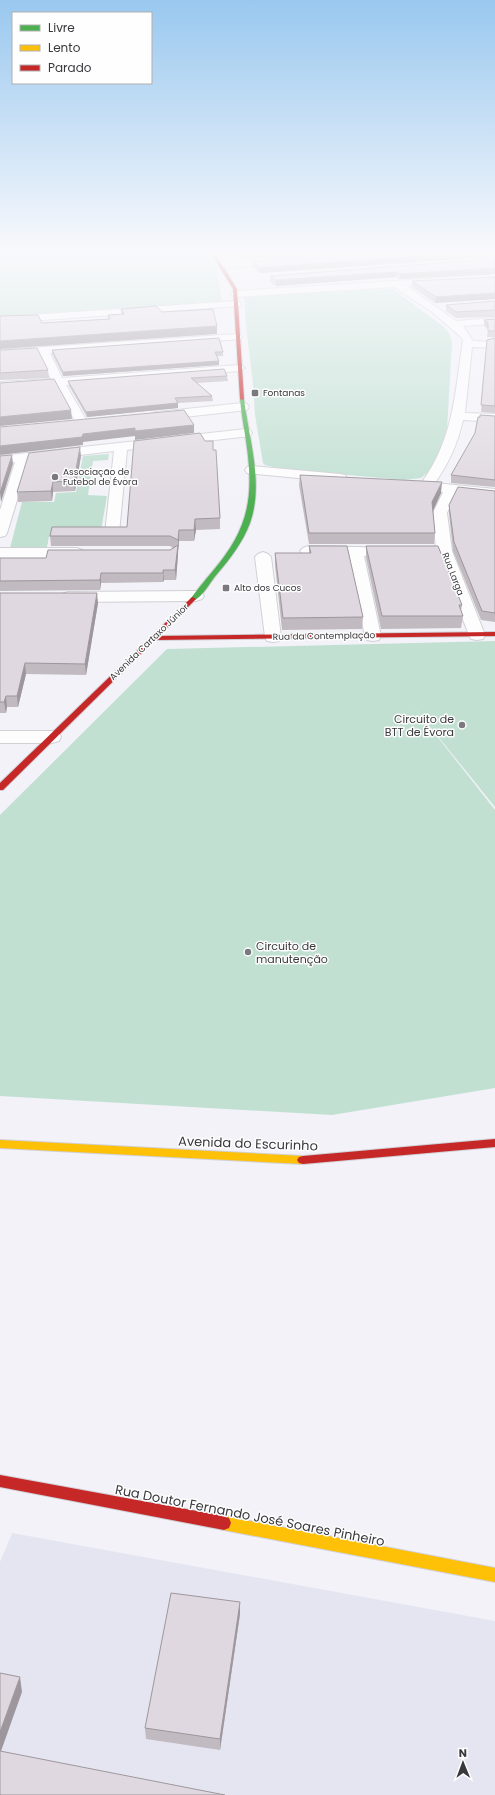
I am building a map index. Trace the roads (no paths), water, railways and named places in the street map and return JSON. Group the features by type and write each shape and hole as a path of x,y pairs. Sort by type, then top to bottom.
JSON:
{"street":[{"path":"109,337 113,345"},
{"path":"1,351 43,350 226,337"},
{"name":"Avenida Cartaxo Júnior","path":"0,788 196,596 235,547 249,519 251,508 252,470 243,408 237,337"},
{"path":"426,486 446,458 456,432 468,344 467,337"},
{"path":"468,344 495,341"},
{"path":"468,344 495,345"},
{"path":"43,350 58,381 82,423"},
{"path":"0,386 239,368"},
{"path":"143,417 243,408"},
{"path":"459,416 495,418"},
{"path":"67,424 97,421"},
{"path":"0,460 246,433"},
{"path":"112,533 121,446"},
{"path":"0,533 23,458"},
{"path":"252,470 354,479"},
{"path":"401,484 495,493"},
{"name":"Rua Larga","path":"452,489 440,513 436,551 477,635"},
{"path":"308,551 407,551"},
{"path":"356,551 373,636"},
{"path":"0,554 93,553"},
{"path":"263,557 273,637"},
{"path":"55,597 196,596"},
{"name":"Rua da Contemplação","path":"154,638 495,634"},
{"path":"0,737 52,736"},
{"name":"Avenida do Escurinho","path":"0,1144 311,1160 495,1143"},
{"name":"Rua Doutor Fernando José Soares Pinheiro","path":"0,1481 495,1575"}],"place":[{"name":"Fontanas","path":"255,393"},
{"name":"Associação de Futebol de Évora","path":"55,477"},
{"name":"Alto dos Cucos","path":"226,588"},
{"name":"Circuito de BTT de Évora","path":"462,725"},
{"name":"Circuito de manutenção","path":"248,952"}]}
